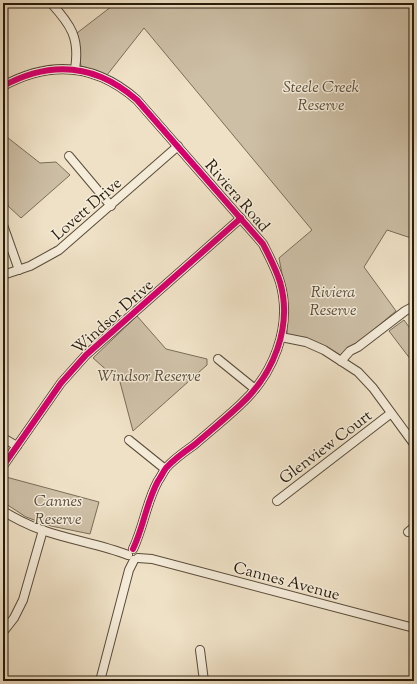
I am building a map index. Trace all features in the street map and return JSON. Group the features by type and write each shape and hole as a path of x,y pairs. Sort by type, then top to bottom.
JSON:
{"street":[{"path":"51,3 69,25 74,36 76,54 75,69"},
{"name":"Riviera Road","path":"3,86 17,79 45,70 75,69 102,76 126,90 137,100 178,146 263,244 273,263 280,284 284,305 284,322 281,337 268,372 241,404 165,469 150,498 129,570 100,681"},
{"name":"Lovett Drive","path":"3,275 30,266 59,250 178,146"},
{"path":"69,156 111,206"},
{"name":"Windsor Drive","path":"3,466 61,383 86,355 241,218"},
{"path":"3,224 19,270"},
{"path":"344,363 350,351 414,306"},
{"path":"281,337 306,342 324,350 358,372 373,388 390,414 414,444"},
{"path":"218,359 255,389"},
{"name":"Glenview Court","path":"277,501 390,414"},
{"path":"3,438 17,446"},
{"path":"129,440 165,469"},
{"name":"Cannes Avenue","path":"3,511 20,521 43,530 414,628"},
{"path":"3,632 14,618 23,600 43,530"},
{"path":"200,650 204,681"}],"green space":[{"name":"Steele Creek Reserve","path":"116,3 414,3 414,239 387,230 364,267 396,311 342,356 315,343 287,334 287,300 279,258 312,230 144,28 107,75 81,67 77,33"},
{"path":"3,134 40,163 56,162 70,175 21,218 8,206 3,158"},
{"name":"Windsor Reserve","path":"137,316 166,349 207,359 207,365 133,431 120,382 93,358"},
{"path":"404,320 414,334 414,364 389,331"},
{"name":"Cannes Reserve","path":"6,477 99,502 90,534 51,526 26,517 3,502 3,483"}],"cycle path":[{"path":"3,86 38,72 73,70 89,73 106,79 121,88 137,100 263,244 280,282 284,316 282,333 271,365 252,393 240,405 166,468 154,489 133,549"},
{"path":"3,466 61,383 86,355 241,218"}],"park label":[{"name":"Riviera Reserve","path":"333,300"}]}
